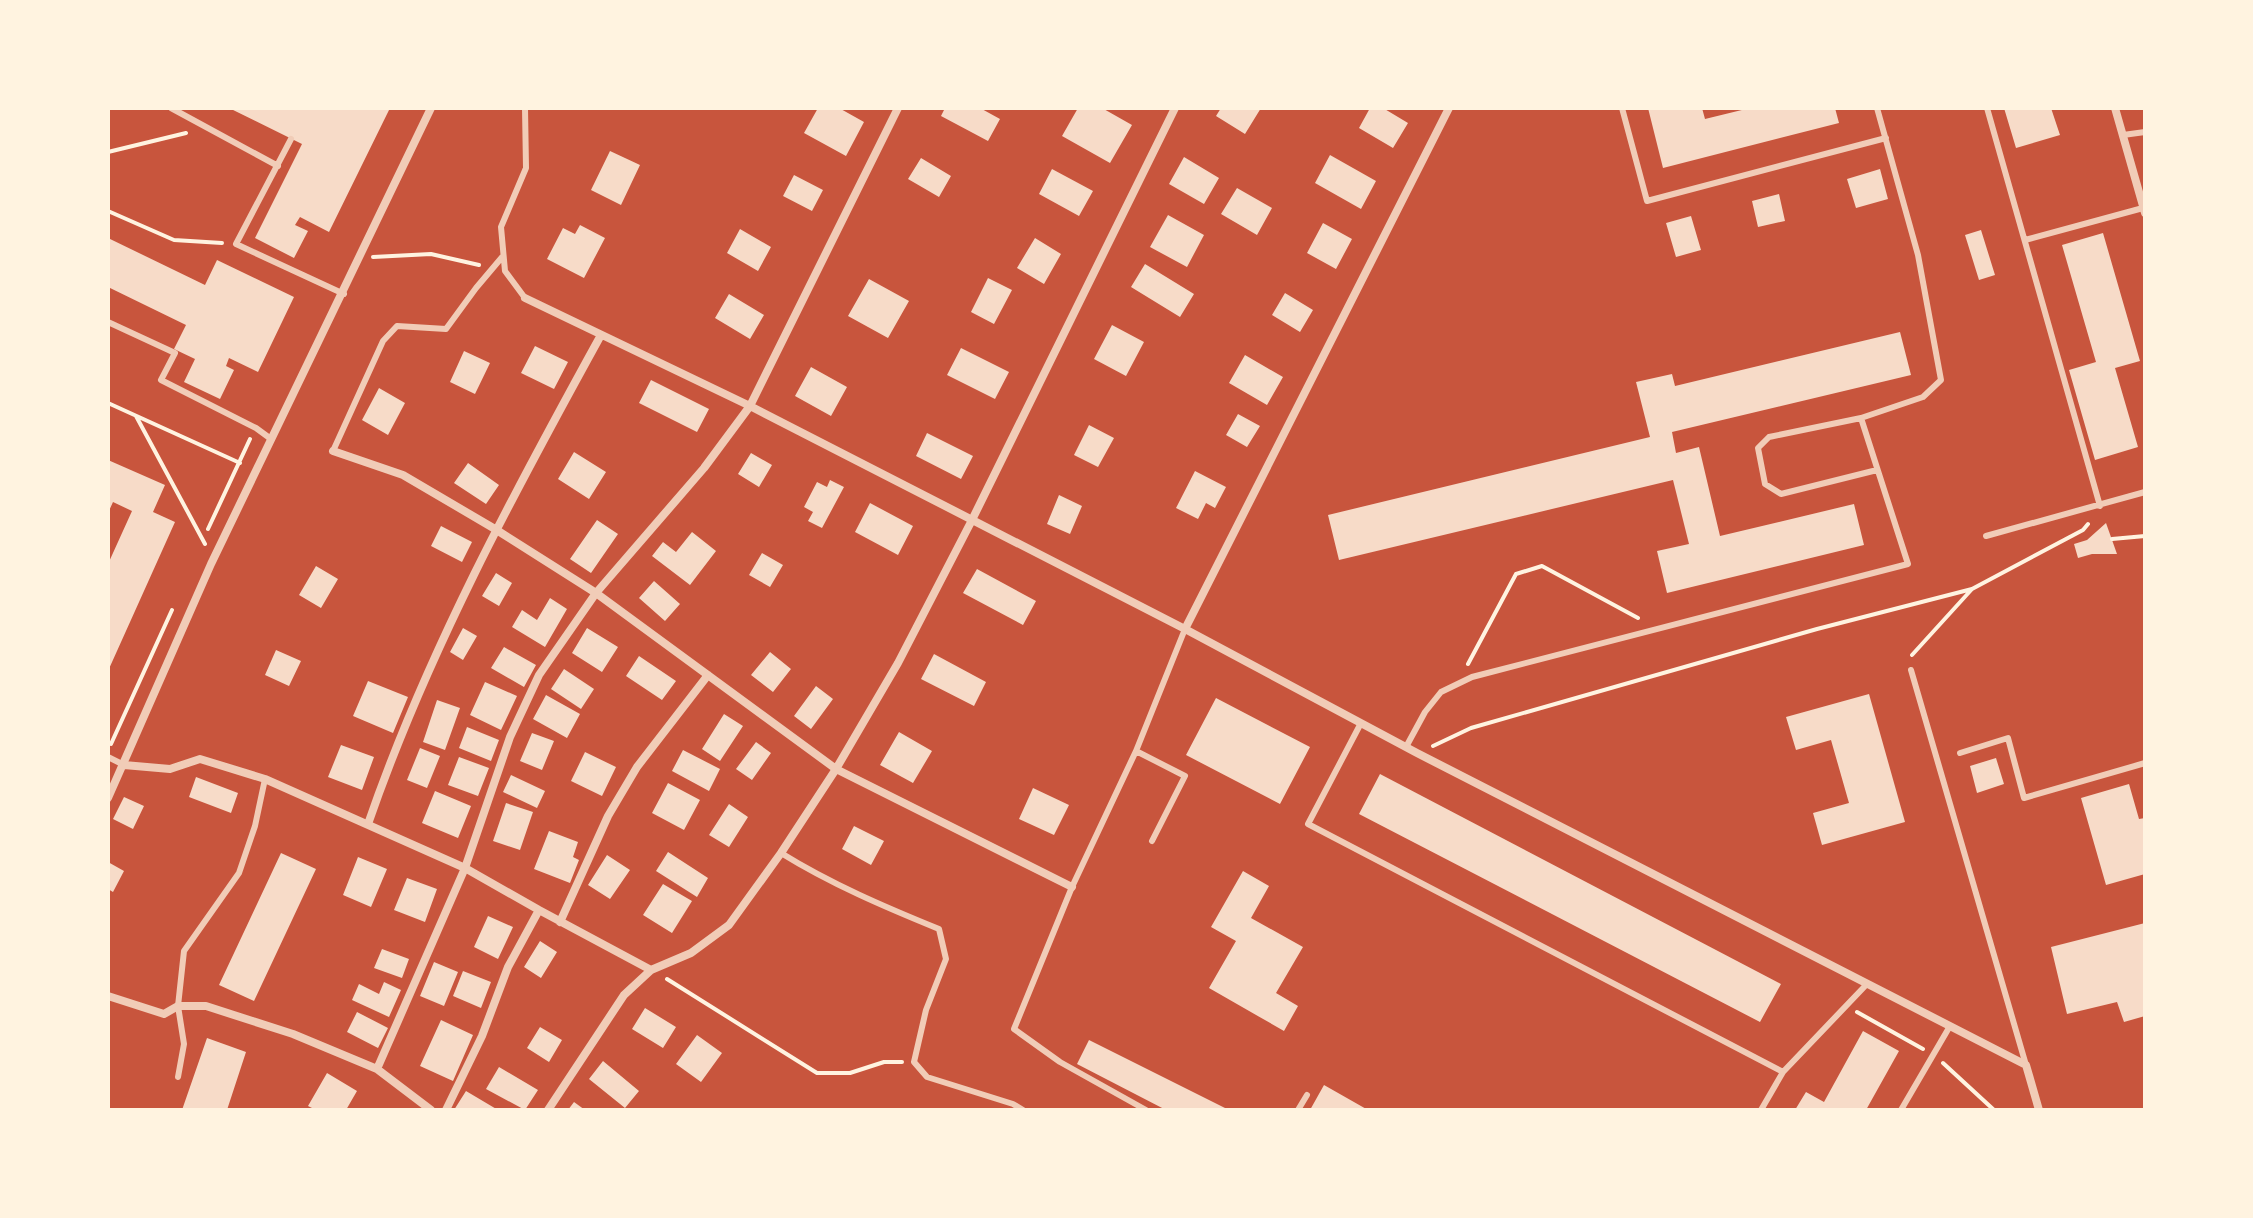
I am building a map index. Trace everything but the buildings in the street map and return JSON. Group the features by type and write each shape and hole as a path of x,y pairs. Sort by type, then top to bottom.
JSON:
{"street":[{"path":"108,798 211,564 344,294 431,108"},
{"path":"377,1069 465,868 510,737 539,675 596,593 704,468 750,406 898,108"},
{"path":"548,1110 624,995 651,970 691,953 729,925 836,769 898,663 971,522 1175,108"},
{"path":"1185,629 1449,108"},
{"path":"2115,108 2144,210"},
{"path":"525,298 750,406 2026,1065 2039,1110"},
{"path":"368,824 408,719 495,529 601,335"},
{"path":"333,451 403,475 495,529 596,593 836,769 1072,887"},
{"path":"560,922 608,816 637,767 708,675"},
{"path":"124,765 170,769 200,759 265,779 465,868 651,970"},
{"path":"446,1110 482,1036 508,967 539,910"},
{"path":"108,996 164,1014 178,1006 206,1006 293,1034 377,1069 431,1110"}],"lane":[{"path":"171,108 278,166"},
{"path":"525,108 526,168 501,227 505,271 525,298"},
{"path":"1622,108 1647,201 1886,138"},
{"path":"1877,108 1918,255 1941,380 1923,397 1861,418 1769,437 1758,448 1765,484 1781,494 1877,470"},
{"path":"1987,108 2100,506"},
{"path":"2123,135 2145,132"},
{"path":"291,139 236,244 344,294"},
{"path":"2025,240 2144,210"},
{"path":"333,451 383,341 397,326 446,329 503,256"},
{"path":"108,322 175,353 161,380 256,428 271,439"},
{"path":"1406,747 1425,712 1441,692 1463,682 1908,564 1861,418"},
{"path":"1986,536 2145,492"},
{"path":"1146,1110 1060,1062 1014,1029 1072,887 1136,751 1185,629"},
{"path":"1911,670 2026,1065"},
{"path":"1361,723 1308,824 1783,1072"},
{"path":"1960,753 2008,738 2024,798 2145,763"},
{"path":"1136,751 1185,776 1152,841"},
{"path":"108,757 124,765"},
{"path":"178,1077 184,1044 178,1006 184,951 239,873 255,826 265,779"},
{"path":"781,853 865,898 939,929 946,959 926,1010 914,1062 927,1077 1013,1104 1023,1110"},
{"path":"1761,1110 1783,1072 1866,985"},
{"path":"1901,1110 1950,1026"},
{"path":"1298,1110 1307,1095"}],"path":[{"path":"108,152 208,127"},
{"path":"108,211 174,240 236,244"},
{"path":"361,257 431,254 493,268"},
{"path":"108,403 239,462 254,477"},
{"path":"136,416 204,539 211,564"},
{"path":"1417,753 1471,728 1831,625 1972,589 2083,530 2100,506"},
{"path":"2112,539 2145,536"},
{"path":"1463,682 1467,667 1516,574 1542,566 1659,629"},
{"path":"1911,670 1912,654 1972,589"},
{"path":"651,970 817,1073 850,1073 884,1062 914,1062"}]}
